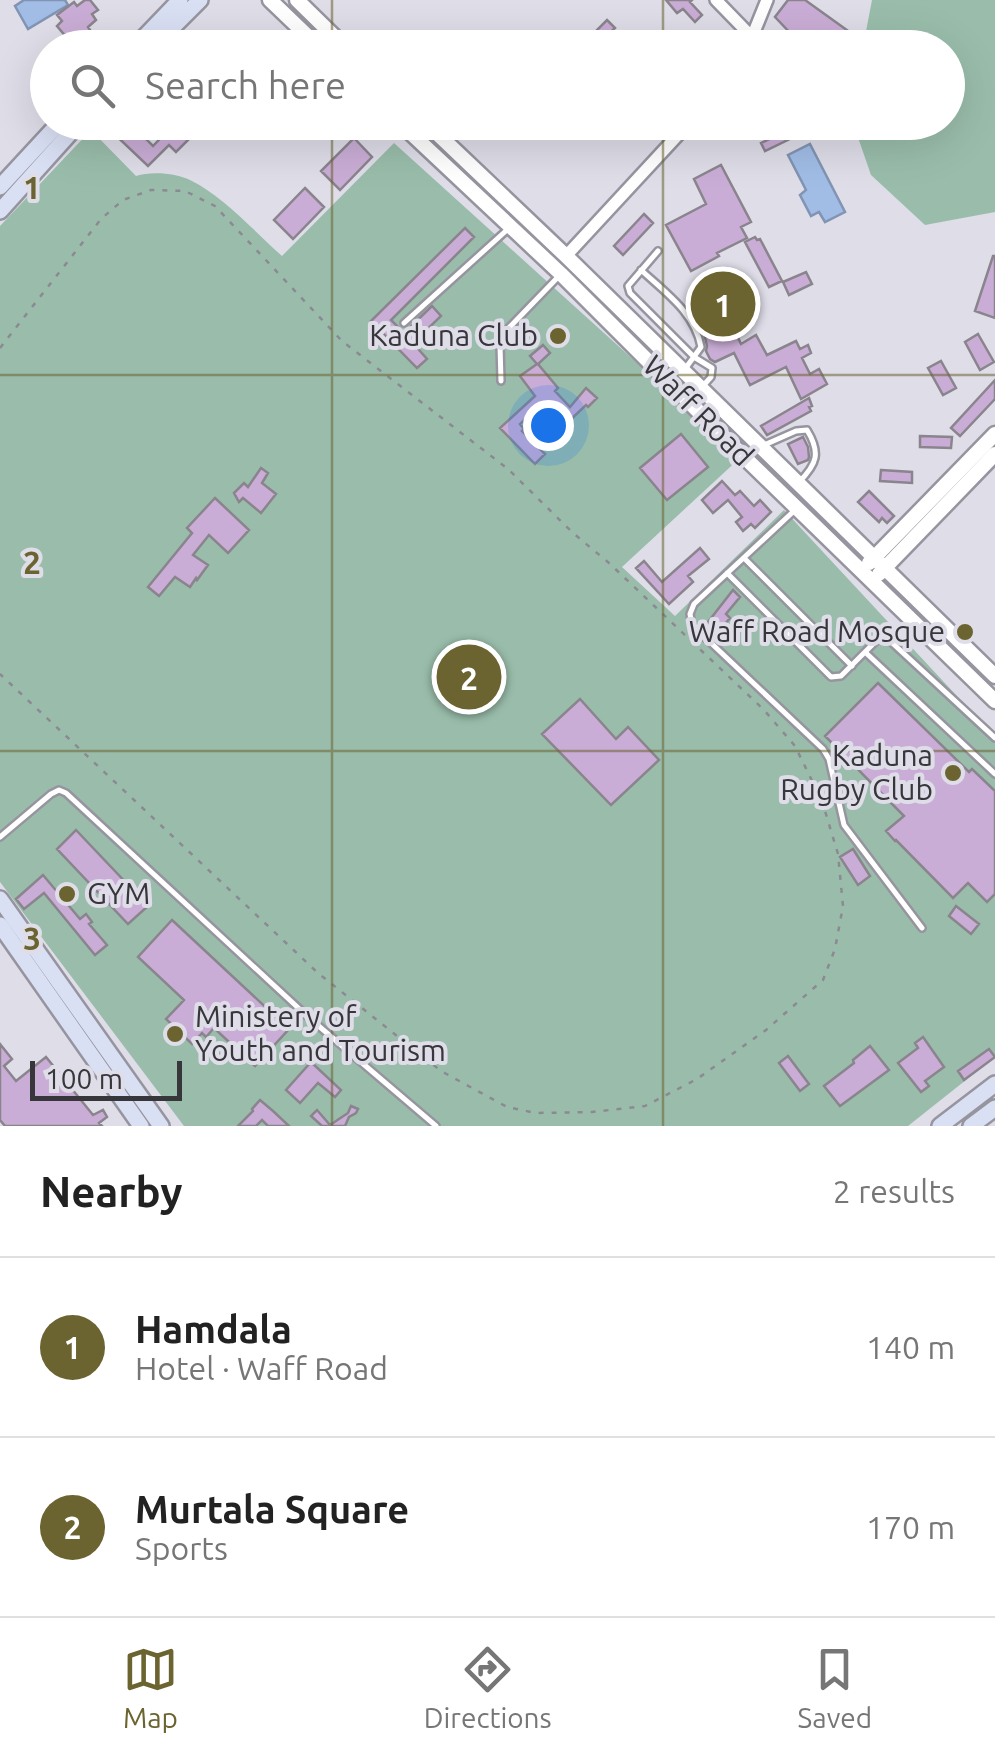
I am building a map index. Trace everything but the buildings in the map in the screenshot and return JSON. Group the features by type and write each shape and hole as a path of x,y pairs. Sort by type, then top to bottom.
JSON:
{"main road":[{"path":"151,30 180,0"},
{"path":"170,30 200,0"},
{"path":"0,187 43,140"},
{"path":"0,210 64,140"},
{"path":"0,899 161,1126"},
{"path":"0,925 142,1126"},
{"path":"940,1126 995,1084"},
{"path":"971,1126 995,1108"}],"street":[{"path":"270,0 301,30"},
{"path":"297,0 328,30"},
{"path":"716,0 740,30"},
{"path":"754,30 767,0"},
{"name":"Waff Road","path":"419,140 561,274 995,701"},
{"name":"Waff Road","path":"443,140 995,676"},
{"path":"566,256 673,140"},
{"path":"867,576 995,434"},
{"path":"857,542 898,543 995,454"},
{"path":"898,543 900,583"}],"lane":[{"path":"404,323 510,227"},
{"path":"658,251 628,286 630,293 694,357 712,368 712,377 700,390"},
{"path":"641,270 686,313 701,344 682,372"},
{"path":"501,381 502,335 561,274"},
{"path":"759,448 806,430 816,444 813,468 796,484"},
{"path":"797,508 694,604 692,624 823,749 829,759 844,825 922,928"},
{"path":"744,558 852,666"},
{"path":"727,573 831,677 841,676 878,639 888,640 995,738"},
{"path":"865,652 995,774"},
{"path":"0,837 51,794 59,790 66,793 307,1016 436,1126"}],"path":[{"path":"0,348 101,219 124,200 151,190 185,191 215,206 342,341 508,469 764,710 796,746 822,801 838,854 843,906 835,949 823,980 766,1030 697,1080 645,1106 536,1113 507,1107 440,1071 318,973 0,674"}],"green space":[{"path":"872,0 995,0 995,212 925,225 871,175 859,140 965,140 965,30 866,30"},
{"path":"82,140 101,140 136,176 171,174 202,187 282,256 394,143 741,457 622,567 675,616 784,510 995,737 995,1057 908,1126 184,1126 0,882 0,226"}],"water":[{"path":"24,0 65,0 68,5 28,29 15,6"},
{"path":"810,144 845,212 825,222 819,212 811,216 800,195 806,190 788,155"}],"place":[{"name":"Hamdala","path":"723,304"},
{"name":"Kaduna Club","path":"558,336"},
{"name":"Waff Road Mosque","path":"965,632"},
{"name":"Murtala Square","path":"469,677"},
{"name":"Kaduna Rugby Club","path":"953,773"},
{"name":"GYM","path":"67,894"},
{"name":"Ministery of Youth and Tourism","path":"175,1034"}]}
